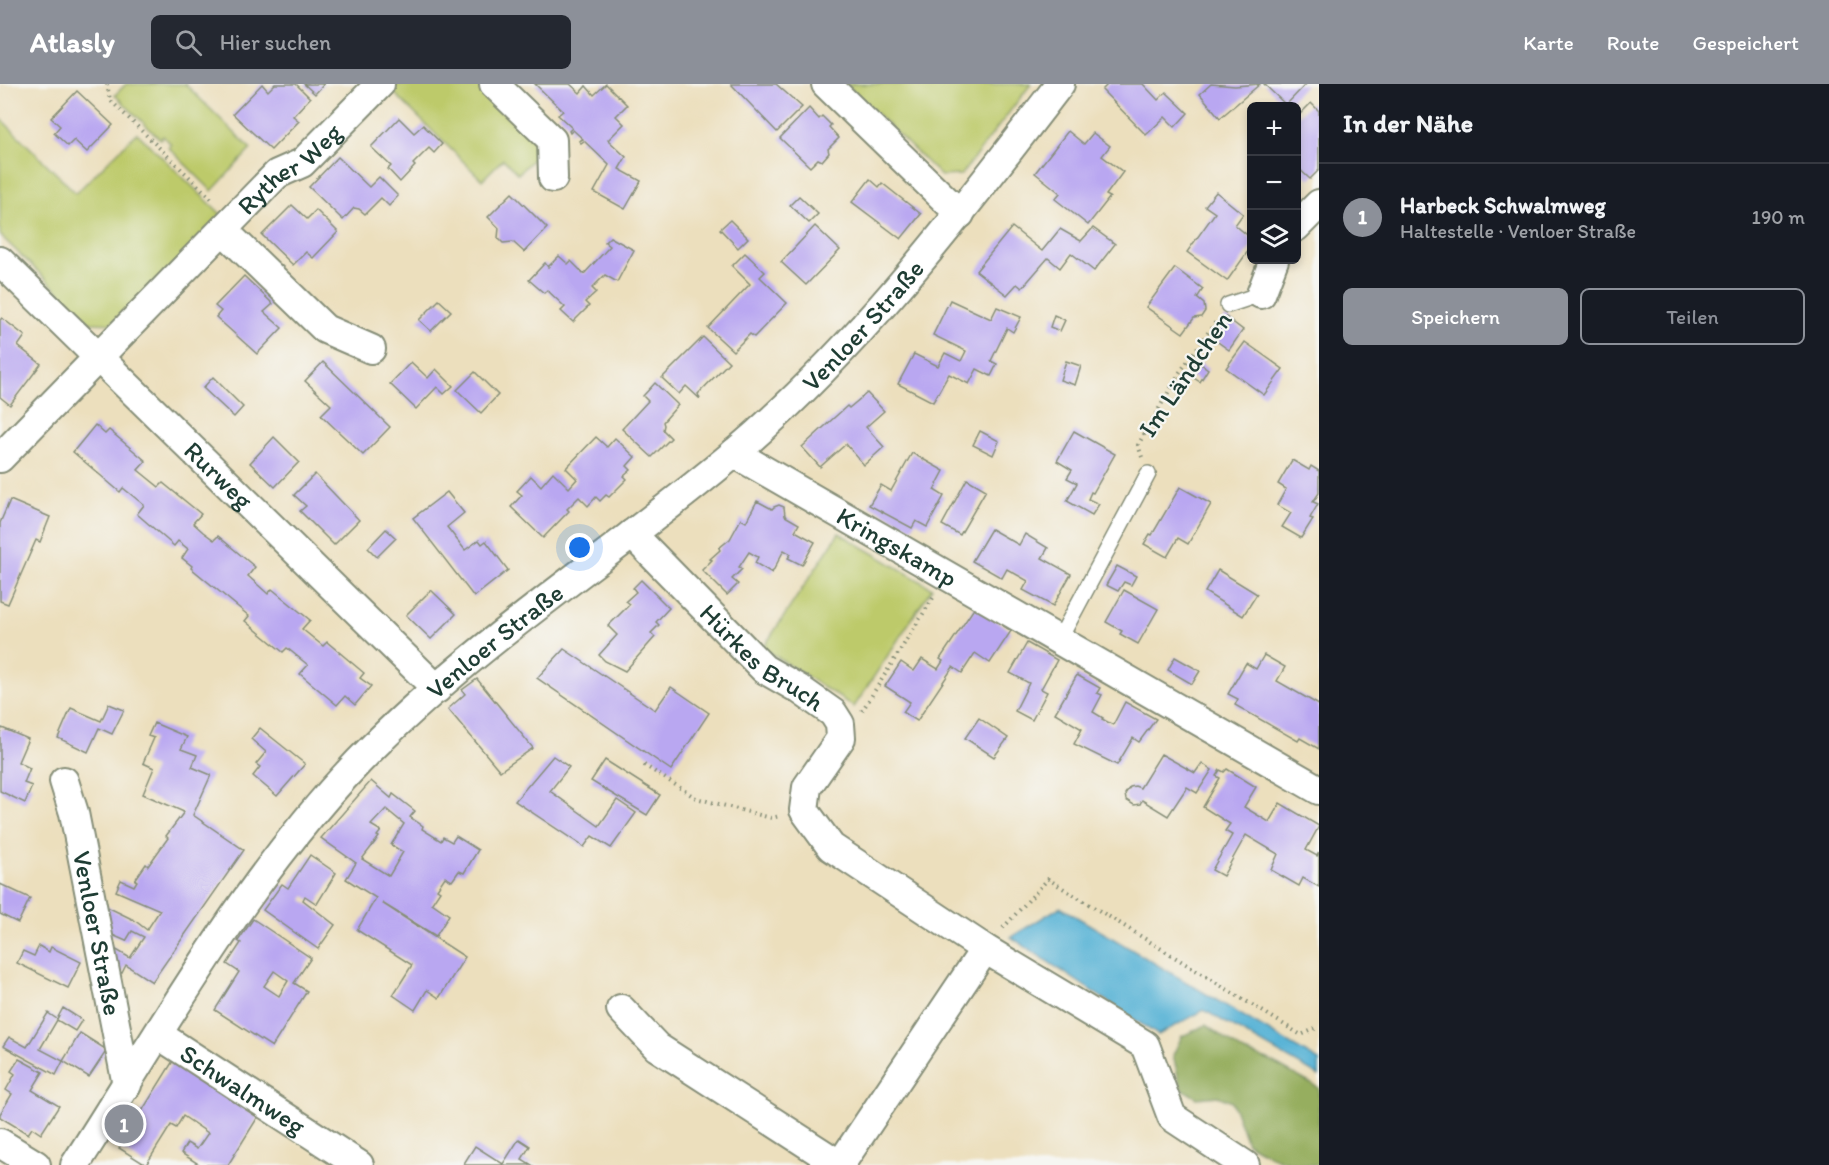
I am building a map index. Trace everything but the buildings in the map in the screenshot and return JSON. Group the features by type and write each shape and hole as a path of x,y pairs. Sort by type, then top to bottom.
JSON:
{"street":[{"name":"Ryther Weg","path":"0,458 277,174 302,163 380,84"},
{"path":"494,84 552,140 553,178"},
{"path":"826,84 960,213"},
{"name":"Venloer Straße","path":"75,1165 237,911 322,801 375,745 437,689 519,621 734,453 845,348 915,270 1060,84"},
{"path":"1301,222 1319,204"},
{"name":"Ryther Weg","path":"228,225 326,329 371,349"},
{"name":"Rurweg","path":"0,261 437,689"},
{"name":"Im Ländchen","path":"1261,294 1272,264"},
{"name":"Kringskamp","path":"734,453 1319,790"},
{"name":"Hürkes Bruch","path":"632,534 764,669 799,689 833,713 840,724 841,738 807,787 804,810"},
{"name":"Venloer Straße","path":"64,781 74,813 127,1085"},
{"path":"804,810 831,848 985,949 1145,1045 1172,1117 1245,1165"},
{"path":"621,1009 657,1047 840,1165 985,949"},
{"name":"Schwalmweg","path":"159,1035 359,1165"},
{"path":"0,1143 36,1165"}],"lane":[{"name":"Im Ländchen","path":"1228,305 1261,294"},
{"path":"1059,640 1148,474"}],"path":[{"path":"107,84 110,100 228,225"},
{"name":"Im Ländchen","path":"1148,474 1138,445 1180,372 1228,305"},
{"path":"841,738 862,712 946,577"},
{"path":"644,765 696,798 706,801 771,818 804,810"},
{"path":"985,949 1048,879 1301,1035 1319,1027"}],"green space":[{"path":"126,84 185,84 251,149 212,191 168,147 171,144 163,136 160,139 115,95"},
{"path":"398,84 478,84 543,149 518,174 503,159 482,180 391,90"},
{"path":"846,84 1031,84 961,175 941,176"},
{"path":"0,118 76,193 137,133 222,215 117,324 91,323 0,235"},
{"path":"839,533 932,588 854,707 763,648"},
{"path":"1206,1025 1244,1052 1268,1060 1319,1088 1319,1165 1289,1162 1257,1149 1247,1143 1232,1102 1218,1096 1197,1098 1181,1088 1173,1055 1182,1036"}],"water":[{"path":"1060,907 1319,1061 1319,1076 1204,1010 1158,1035 1011,937"}],"place":[{"name":"Harbeck Schwalmweg","path":"124,1124"}]}
